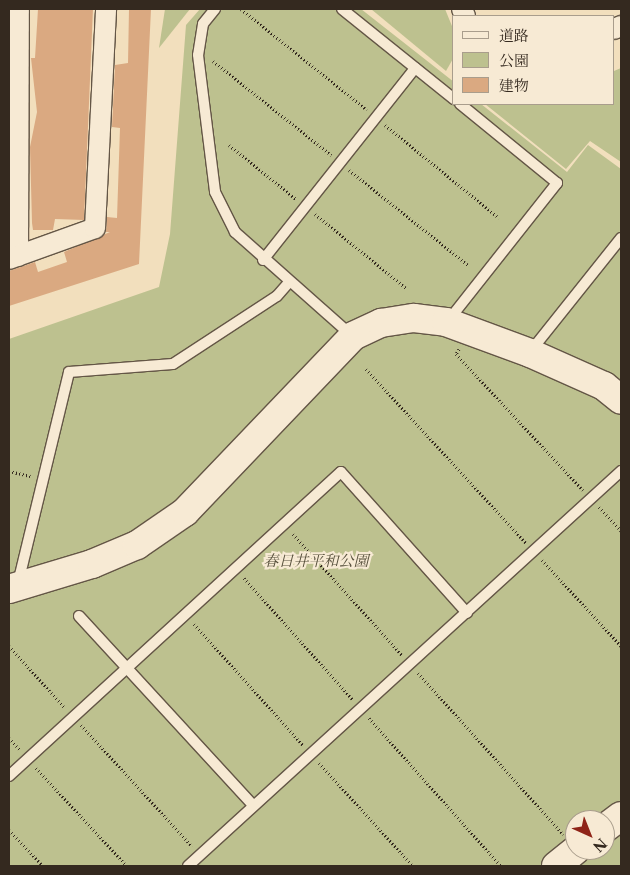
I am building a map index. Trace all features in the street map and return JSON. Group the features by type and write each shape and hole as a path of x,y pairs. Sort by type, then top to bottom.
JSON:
{"street":[{"path":"19,9 13,257 95,228 106,9"},
{"path":"13,588 92,564 138,545 185,512 353,336 398,321 457,326 530,353 604,386 621,400"},
{"path":"556,866 565,854"}],"lane":[{"path":"215,9 203,24 198,55 215,192 235,232 264,260 353,336"},
{"path":"342,9 452,97"},
{"path":"264,260 415,68"},
{"path":"457,326 557,183 461,105"},
{"path":"530,353 621,238"},
{"path":"13,588 43,479 69,372 173,364 277,296 289,282"},
{"path":"188,866 621,471"},
{"path":"9,776 341,472 466,613"},
{"path":"79,616 126,669 254,805"}],"path":[{"path":"229,145 406,288"},
{"path":"457,326 456,354 621,531"},
{"path":"366,369 621,646"},
{"path":"9,471 43,479"},
{"path":"284,524 565,837"},
{"path":"186,614 413,866"},
{"path":"9,646 200,855"},
{"path":"9,738 127,866"},
{"path":"9,830 43,866"}],"green space":[{"path":"165,9 190,9 159,48"},
{"name":"春日井平和公園","path":"200,9 361,9 452,80 452,105 482,105 567,172 588,145 621,169 621,866 9,866 9,339 159,287 170,234 186,25"},
{"path":"371,9 445,9 452,26 452,60 446,71"},
{"path":"621,68 621,162 590,141 566,169 486,105 615,105 615,71"}],"building":[{"path":"38,9 93,9 84,220 55,219 53,230 33,230 32,223 30,147 37,112 31,58 35,58"},
{"path":"129,9 151,9 139,264 9,306 9,271 35,262 38,272 67,262 64,252 110,232 106,232 107,217 117,218 120,128 112,127 115,65 128,63"}]}
